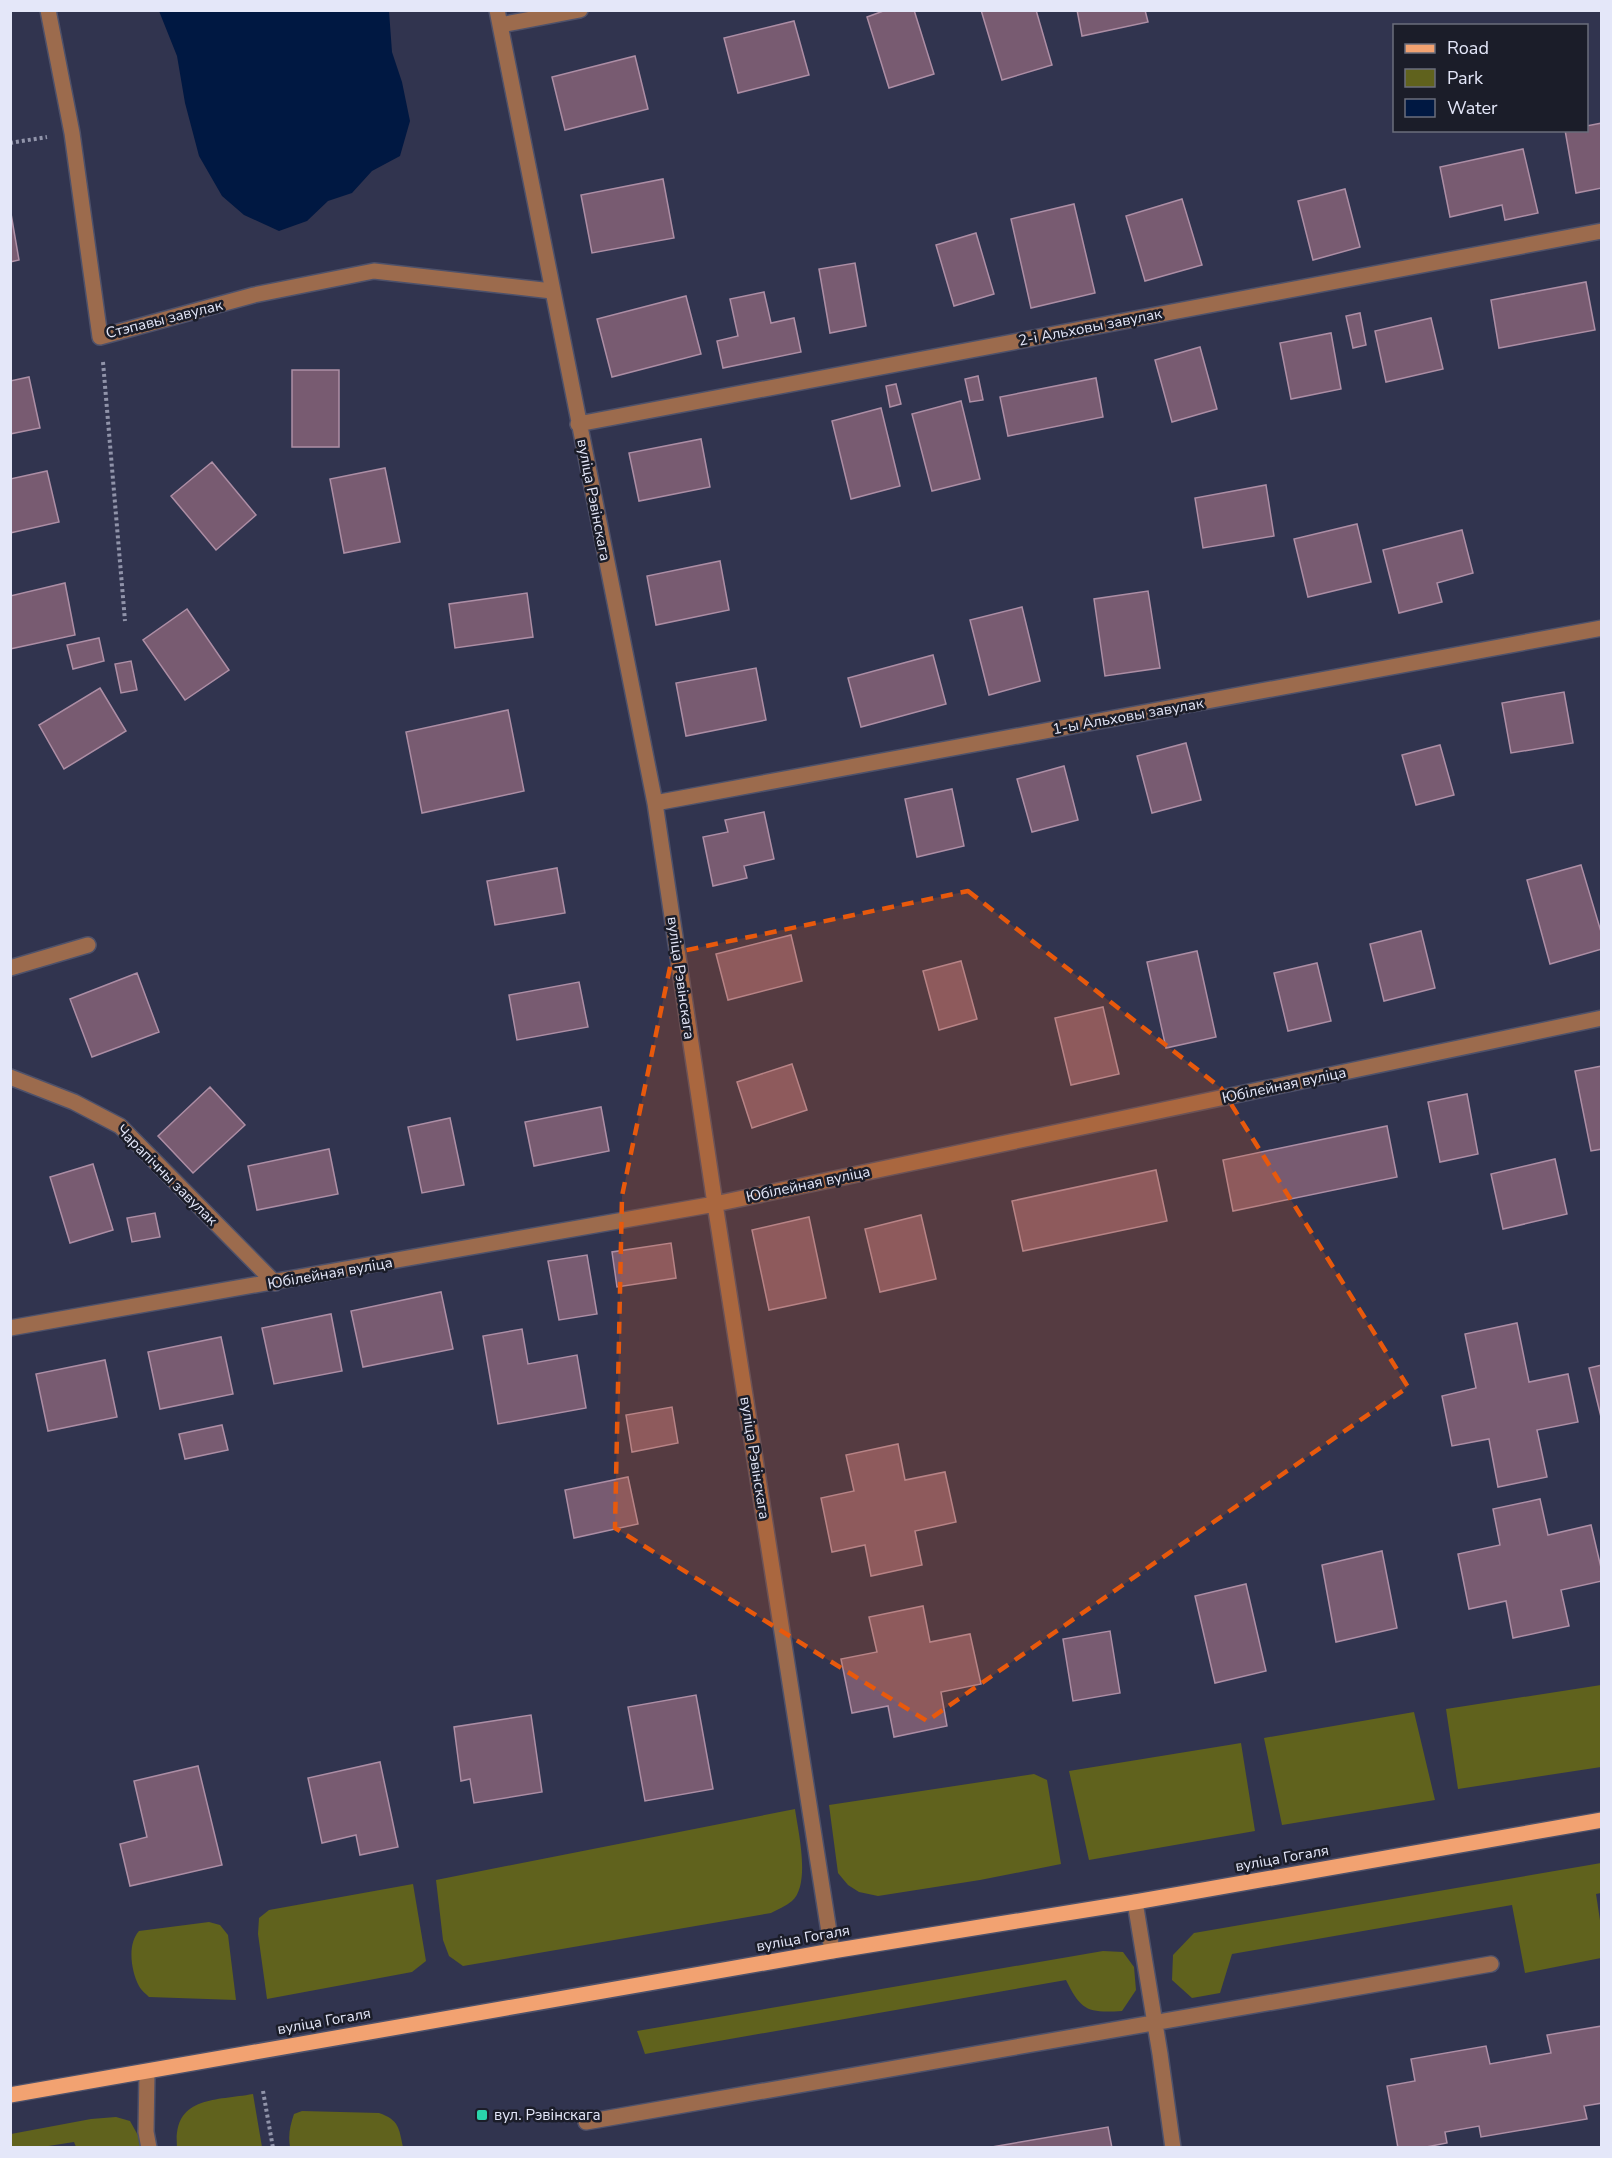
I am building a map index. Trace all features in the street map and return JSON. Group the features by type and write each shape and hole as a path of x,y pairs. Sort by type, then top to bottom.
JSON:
{"main road":[{"name":"вуліца Гогаля","path":"10,2095 832,1951 1135,1902 1602,1820"}],"street":[{"name":"Стэпавы завулак","path":"48,10 72,133 100,337 254,295 374,271 552,291"},
{"path":"498,18 580,10"},
{"name":"вуліца Рэвінскага","path":"498,18 655,803 715,1204 832,1951"},
{"name":"2-і Альховы завулак","path":"578,424 1602,231"},
{"name":"1-ы Альховы завулак","path":"655,803 1602,628"},
{"path":"10,968 88,945"},
{"name":"Юбілейная вуліца","path":"10,1328 715,1204 1602,1018"},
{"name":"Чарапічны завулак","path":"10,1077 75,1102 120,1126 275,1283"},
{"path":"1135,1902 1173,2148"},
{"path":"586,2122 1491,1964"},
{"path":"147,2072 146,2132 149,2148"}],"path":[{"path":"10,143 72,133"},
{"path":"100,337 125,621"},
{"path":"263,2091 273,2148"}],"highlighted area":[{"path":"968,891 1221,1088 1408,1387 927,1721 615,1528 622,1196 673,953"}],"green space":[{"path":"1601,1685 1601,1767 1458,1789 1446,1709"},
{"path":"1414,1712 1435,1800 1282,1825 1264,1738"},
{"path":"1241,1743 1255,1831 1089,1860 1069,1771"},
{"path":"1034,1774 1047,1780 1061,1864 980,1880 878,1896 859,1892 848,1885 838,1873 829,1805"},
{"path":"795,1809 802,1857 801,1883 792,1901 771,1913 463,1966 449,1956 443,1940 436,1880"},
{"path":"1601,1863 1601,1893 1596,1894 1601,1927 1601,1958 1525,1973 1512,1905 1232,1954 1220,1993 1192,1998 1172,1980 1173,1955 1194,1933"},
{"path":"413,1884 426,1961 412,1972 267,1999 258,1934 259,1918 269,1910"},
{"path":"209,1922 220,1925 228,1935 236,2000 149,1997 139,1986 132,1965 133,1943 139,1931"},
{"path":"1103,1951 1123,1952 1134,1967 1136,1990 1122,2011 1087,2008 1076,1998 1066,1980 645,2054 637,2031"},
{"path":"253,2094 262,2147 177,2147 178,2130 182,2118 189,2110 211,2100"},
{"path":"302,2111 379,2113 391,2119 397,2126 403,2147 290,2147 289,2138 294,2114"},
{"path":"116,2117 130,2121 140,2139 140,2147 76,2147 74,2142 42,2147 11,2147 11,2134 91,2119"}],"water":[{"path":"159,11 389,11 392,52 402,82 410,121 400,156 372,171 352,193 328,201 307,221 279,231 244,215 222,196 199,156 185,103 177,56"}],"building":[{"path":"886,10 914,10 934,74 889,88 867,17"},
{"path":"981,10 1036,10 1052,65 1002,80"},
{"path":"1077,10 1145,10 1148,22 1082,36"},
{"path":"794,21 809,75 738,93 724,38"},
{"path":"635,56 648,109 565,130 552,77"},
{"path":"1602,123 1602,188 1576,193 1565,132 1588,132 1588,126"},
{"path":"1523,149 1538,213 1505,220 1502,205 1450,217 1440,167"},
{"path":"663,179 674,238 592,253 581,195"},
{"path":"1345,189 1360,247 1313,260 1298,201"},
{"path":"1182,199 1202,265 1145,281 1126,216"},
{"path":"1074,204 1095,293 1031,308 1011,219"},
{"path":"10,208 19,260 10,262"},
{"path":"976,233 994,294 954,306 936,245"},
{"path":"855,263 866,326 830,333 819,269"},
{"path":"1586,282 1595,330 1499,348 1491,300"},
{"path":"764,292 771,323 794,318 801,352 723,368 717,341 738,336 730,299"},
{"path":"686,296 701,354 612,377 597,319"},
{"path":"1360,313 1366,345 1353,348 1346,316"},
{"path":"1431,318 1443,369 1386,382 1375,331"},
{"path":"1331,333 1341,389 1291,399 1280,343"},
{"path":"1200,347 1217,409 1172,422 1155,360"},
{"path":"292,370 339,370 339,447 292,447"},
{"path":"978,376 983,400 970,402 965,379"},
{"path":"29,377 40,428 10,434 10,381"},
{"path":"1096,378 1103,417 1008,436 1000,397"},
{"path":"896,384 901,404 890,407 886,386"},
{"path":"961,401 980,479 932,491 912,414"},
{"path":"881,408 900,486 851,499 832,421"},
{"path":"701,439 710,487 639,501 629,453"},
{"path":"212,462 256,515 216,550 171,496"},
{"path":"385,468 400,542 344,553 330,479"},
{"path":"47,471 59,522 10,533 10,479"},
{"path":"1266,485 1274,536 1203,548 1195,498"},
{"path":"1357,524 1371,582 1308,597 1294,539"},
{"path":"1462,530 1473,573 1437,583 1442,602 1399,613 1383,550"},
{"path":"720,561 729,610 656,625 647,576"},
{"path":"65,583 75,635 10,649 10,596"},
{"path":"1148,591 1160,668 1105,676 1094,599"},
{"path":"527,593 533,637 455,648 449,604"},
{"path":"1022,607 1040,681 989,695 970,620"},
{"path":"187,609 229,670 185,700 143,640"},
{"path":"99,638 104,661 73,669 67,645"},
{"path":"933,655 946,704 861,727 848,678"},
{"path":"131,661 137,690 121,693 115,664"},
{"path":"756,668 766,720 686,736 676,683"},
{"path":"100,688 126,731 64,769 39,725"},
{"path":"1564,692 1573,743 1511,753 1502,703"},
{"path":"508,710 524,791 422,813 406,732"},
{"path":"1186,743 1201,800 1152,813 1137,756"},
{"path":"1440,745 1454,795 1416,805 1402,755"},
{"path":"1064,766 1078,820 1032,832 1017,779"},
{"path":"952,789 964,846 917,857 905,799"},
{"path":"764,812 774,859 744,866 747,878 713,886 703,837 728,832 725,820"},
{"path":"1581,865 1602,935 1602,949 1550,964 1527,880"},
{"path":"557,868 565,913 495,925 487,881"},
{"path":"1421,931 1435,988 1384,1001 1370,944"},
{"path":"791,935 802,981 728,1000 716,954"},
{"path":"1197,951 1216,1037 1166,1048 1147,962"},
{"path":"961,961 977,1019 939,1030 923,971"},
{"path":"1317,963 1331,1021 1288,1031 1274,973"},
{"path":"137,973 159,1032 92,1057 70,999"},
{"path":"579,982 588,1027 517,1040 509,995"},
{"path":"1103,1007 1119,1074 1071,1085 1055,1018"},
{"path":"792,1064 807,1110 752,1128 737,1082"},
{"path":"1602,1066 1602,1149 1591,1151 1575,1071"},
{"path":"210,1087 245,1125 193,1173 158,1136"},
{"path":"1467,1094 1478,1154 1440,1162 1428,1102"},
{"path":"601,1107 609,1151 534,1166 525,1122"},
{"path":"450,1118 464,1185 422,1193 408,1127"},
{"path":"1387,1126 1397,1177 1233,1211 1223,1160"},
{"path":"329,1149 338,1194 257,1210 248,1166"},
{"path":"1555,1159 1567,1214 1503,1229 1491,1174"},
{"path":"93,1164 113,1230 70,1243 50,1177"},
{"path":"1156,1170 1167,1221 1023,1251 1012,1201"},
{"path":"155,1213 160,1237 132,1242 127,1218"},
{"path":"921,1215 936,1279 880,1292 865,1229"},
{"path":"809,1217 826,1298 769,1310 752,1230"},
{"path":"671,1243 676,1278 617,1287 612,1252"},
{"path":"587,1255 597,1314 559,1320 548,1261"},
{"path":"441,1292 453,1349 363,1367 351,1311"},
{"path":"331,1314 342,1371 274,1384 262,1328"},
{"path":"1517,1323 1529,1382 1568,1374 1578,1422 1537,1430 1547,1477 1498,1487 1489,1439 1452,1446 1442,1396 1476,1388 1465,1334"},
{"path":"522,1329 528,1364 577,1355 586,1408 498,1424 483,1336"},
{"path":"221,1337 233,1394 160,1409 148,1352"},
{"path":"105,1360 117,1417 48,1431 36,1374"},
{"path":"1602,1365 1602,1421 1589,1368"},
{"path":"672,1407 678,1443 632,1452 626,1415"},
{"path":"222,1425 228,1450 185,1459 179,1434"},
{"path":"898,1444 905,1480 945,1472 956,1522 915,1531 922,1565 871,1576 865,1545 832,1552 821,1498 854,1491 846,1455"},
{"path":"628,1477 638,1524 574,1538 565,1490"},
{"path":"1540,1499 1548,1535 1591,1525 1602,1581 1561,1590 1569,1626 1513,1638 1506,1601 1469,1609 1458,1554 1500,1545 1493,1509"},
{"path":"1382,1551 1397,1628 1336,1642 1322,1565"},
{"path":"1246,1584 1266,1671 1215,1683 1195,1596"},
{"path":"923,1606 930,1642 970,1634 981,1684 941,1692 947,1726 894,1737 888,1706 852,1713 841,1659 877,1652 869,1617"},
{"path":"1110,1631 1120,1693 1073,1701 1063,1639"},
{"path":"696,1695 713,1789 645,1801 628,1707"},
{"path":"531,1715 542,1792 474,1803 470,1779 461,1781 454,1727"},
{"path":"380,1762 398,1847 360,1855 356,1835 322,1843 308,1778"},
{"path":"198,1766 222,1865 130,1886 120,1844 147,1837 134,1781"},
{"path":"1602,2026 1602,2103 1584,2106 1587,2119 1481,2137 1479,2126 1445,2132 1447,2143 1421,2148 1398,2148 1387,2086 1415,2081 1411,2059 1486,2046 1490,2064 1551,2053 1547,2035"},
{"path":"1108,2127 1112,2148 986,2148"}],"place":[{"name":"вул. Рэвінскага","path":"482,2115"}]}
